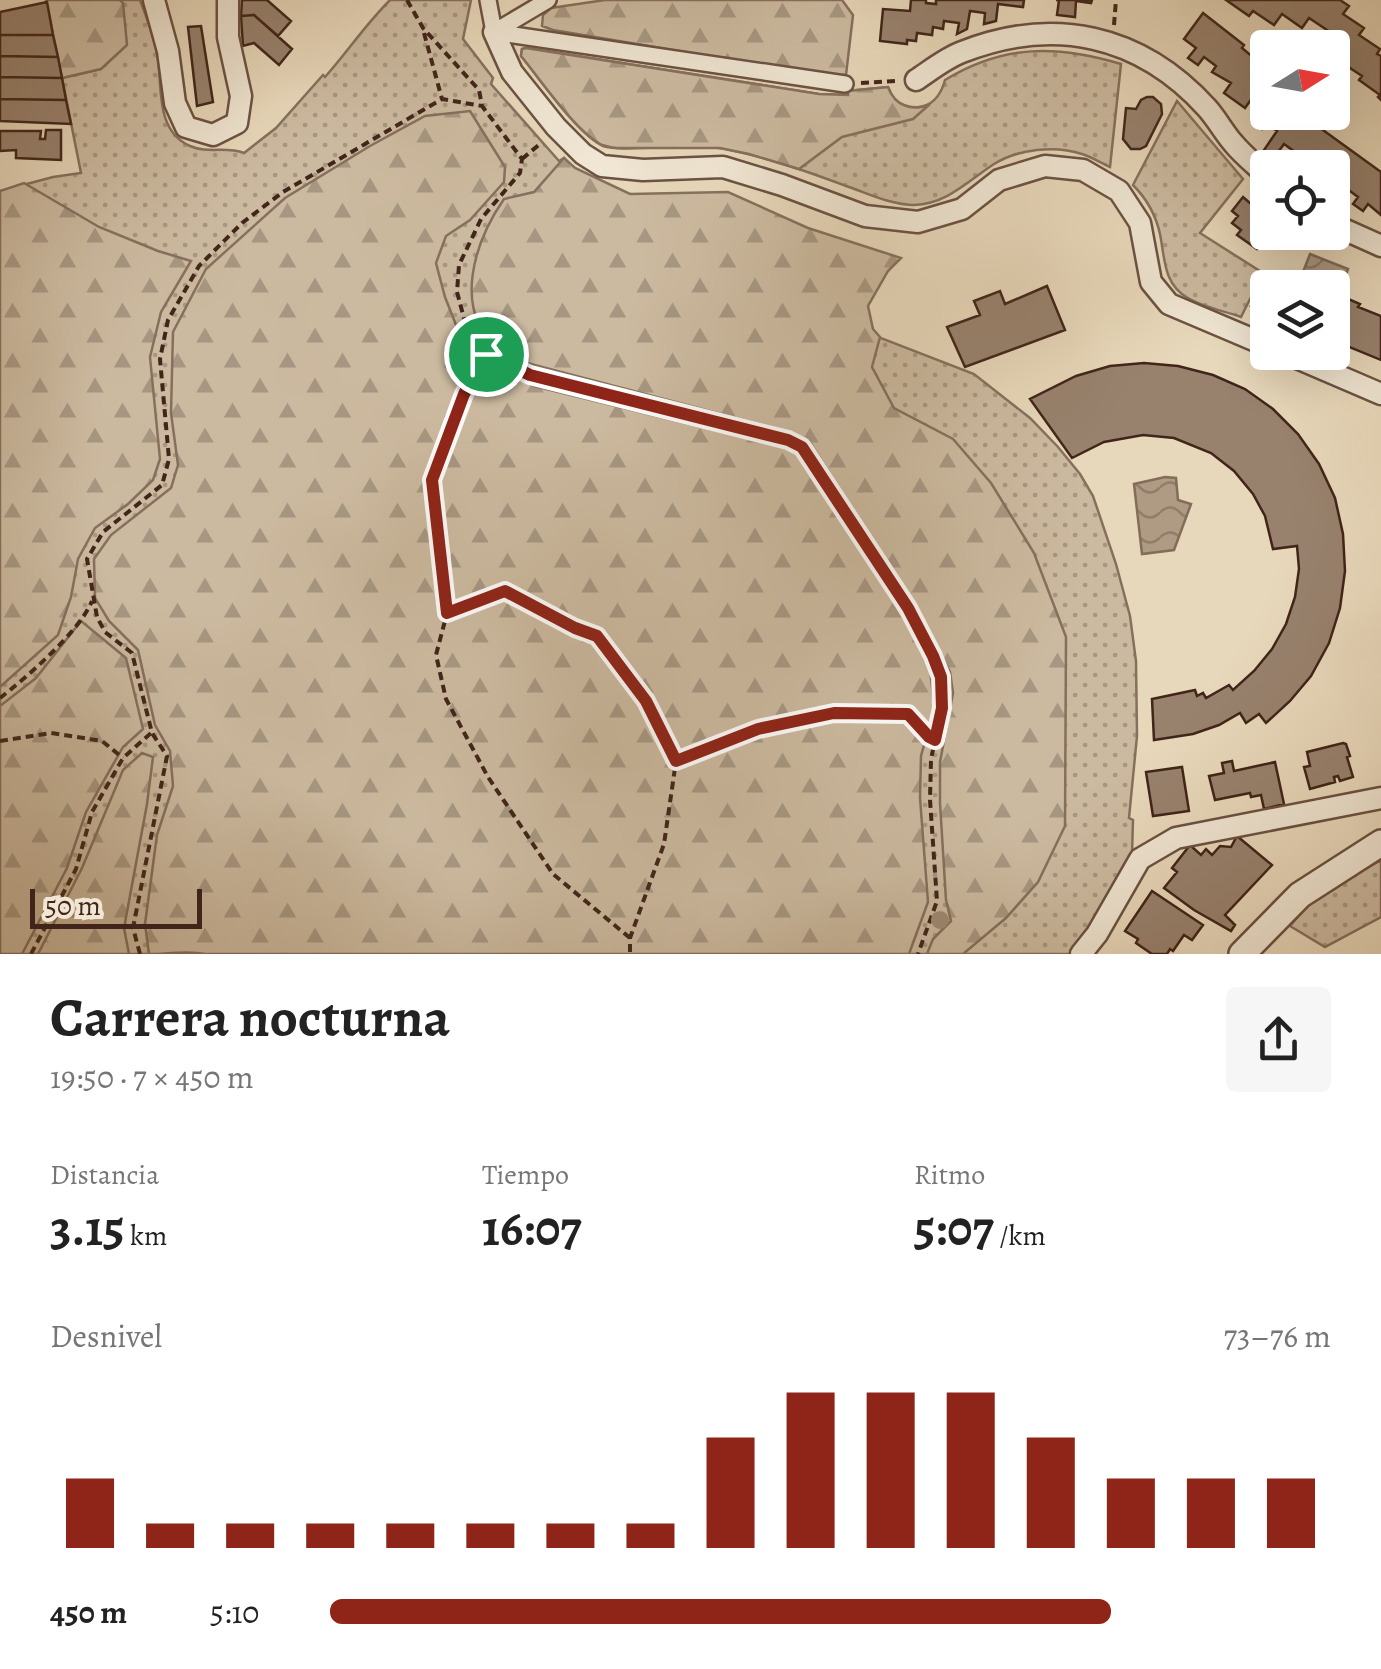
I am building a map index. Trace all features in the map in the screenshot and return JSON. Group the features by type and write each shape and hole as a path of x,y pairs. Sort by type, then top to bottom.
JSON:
{"street":[{"path":"154,0 168,51 175,103 186,127 212,135 237,123 240,96 228,37 228,0"},
{"path":"488,0 494,32 512,72 556,127 583,154 602,166 643,170 723,168 864,216 918,222 962,209 999,180 1044,166 1083,170 1119,191 1140,222 1152,282 1169,304 1250,338"},
{"path":"494,32 548,0"},
{"path":"494,32 845,84"},
{"path":"916,80 958,53 1011,36 1042,32 1106,41 1131,50 1164,70 1206,106 1250,159"},
{"path":"1350,232 1381,246"},
{"path":"1325,370 1381,394"},
{"path":"1081,954 1098,934 1140,859 1176,838 1381,798"},
{"path":"1242,954 1300,895 1381,843"}],"path":[{"path":"407,0 422,28 442,99"},
{"path":"1114,25 1116,0"},
{"path":"422,28 479,90 482,106 522,159"},
{"path":"845,84 916,80"},
{"path":"140,954 134,928 167,756 152,733 132,654 104,632 97,617 87,559 103,532 162,485 169,459 160,359 168,320 199,266 242,224 283,192 442,99 482,106"},
{"path":"542,142 522,159 520,173 480,219 458,265 457,292 466,326 486,354 530,375 788,440 802,447 908,608 941,677 942,708 931,759 930,800 937,901 918,954"},
{"path":"486,354 464,394 432,480 447,613 436,656 446,699 488,777 553,874 630,938"},
{"path":"447,613 505,591 597,636 646,701 676,761 664,844 630,938 630,954"},
{"path":"0,698 60,642 86,614 92,600"},
{"path":"676,761 758,729 834,713 908,714 935,740"},
{"path":"0,741 52,733 102,741 123,758"},
{"path":"30,954 76,869 92,812 123,758 152,733"}],"green space":[{"path":"46,0 120,0 127,45 101,69 62,78"},
{"path":"120,0 140,0 157,53 165,118 178,139 197,148 244,153 276,128 325,77 390,0 471,0 463,39 493,78 491,84 559,161 564,158 625,239 974,374 1030,418 1080,474 1093,496 1130,616 1136,661 1137,736 1129,818 1133,820 1132,855 1069,954 0,954 0,191 81,173 62,78 101,69 123,4"},
{"path":"605,0 842,0 853,15 846,75 823,75 542,26 543,15 551,8"},
{"path":"526,48 819,94 848,95 848,91 888,87 894,100 911,107 932,102 945,80 988,60 1031,51 1075,53 1121,64 1110,167 1071,151 1025,152 994,164 937,201 906,205 788,165 725,149 607,147 582,131 560,106 521,56"},
{"path":"526,48 819,94 848,95 848,91 888,87 905,106 930,104 913,119 842,137 799,169 720,148 615,148 602,145 570,117 521,56"},
{"path":"1177,101 1243,179 1200,233 1258,270 1250,270 1250,299 1241,317 1194,301 1174,285 1166,270 1156,221 1133,185"},
{"path":"470,111 505,167 504,182 470,220 446,236 436,263 460,335 481,359 534,386 796,453 904,616 930,667 934,709 921,756 920,798 928,902 909,954 149,954 145,924 157,835 173,786 170,751 155,725 138,650 109,621 95,598 94,559 111,535 171,488 178,465 171,413 173,332 206,269 285,198 425,116"},
{"path":"564,158 575,168 630,194 728,192 808,228 901,258 888,271 868,306 873,329 880,337 872,367 894,408 953,439 991,483 1034,553 1066,637 1065,826 1038,882 1006,918 963,954 927,954 933,939 951,921 946,900 940,803 940,762 953,693 950,672 912,600 809,441 793,433 527,363 502,351 484,333 475,315 472,295 484,235 504,199 534,192"},
{"path":"24,183 99,227 191,261 161,312 150,357 160,459 153,480 95,528 78,559 58,635 0,687 0,191"},
{"path":"81,621 126,658 143,729 123,747 86,812 67,868 22,954 0,954 0,706 36,678"},
{"path":"142,753 153,757 124,928 129,954 38,954 82,868 123,770"},
{"path":"1381,860 1381,917 1325,947 1290,926 1314,897"}],"water":[{"path":"1310,254 1348,269 1348,270 1304,270"},
{"path":"1176,478 1178,500 1191,504 1174,550 1142,554 1134,484"}],"building":[{"path":"242,0 267,0 291,21 278,36 254,15 241,16"},
{"path":"911,0 936,4 936,0 1024,0 1023,7 998,4 996,21 984,24 985,13 970,11 967,29 957,34 959,23 944,21 943,29 933,27 932,35 917,33 916,41 907,40 907,44 880,41 883,9 910,11"},
{"path":"1059,0 1092,0 1076,1 1075,17 1057,15"},
{"path":"1226,0 1340,0 1349,6 1343,14 1364,28 1359,35 1380,49 1377,54 1381,56 1381,100 1380,95 1359,80 1362,76 1350,68 1350,30 1327,30 1309,18 1302,28 1282,14 1274,25 1253,11 1249,16"},
{"path":"47,2 53,35 0,35 0,12"},
{"path":"1203,13 1244,45 1242,48 1250,55 1250,101 1245,108 1224,93 1231,83 1212,72 1216,66 1204,57 1198,65 1188,58 1196,48 1184,39"},
{"path":"254,15 292,49 279,65 254,43 243,46 241,16"},
{"path":"201,26 213,102 197,106 188,27"},
{"path":"0,35 53,35 58,57 0,56"},
{"path":"0,56 58,57 62,78 0,77"},
{"path":"0,77 62,78 66,100 0,99"},
{"path":"1147,97 1161,104 1162,114 1146,146 1131,149 1123,139 1126,108 1136,109"},
{"path":"0,99 66,100 71,124 0,121"},
{"path":"46,130 61,130 61,160 16,158 16,150 0,151 0,131 41,131 40,139 45,139"},
{"path":"1323,130 1381,172 1381,215 1368,204 1363,211 1353,204 1358,197 1350,191 1350,150 1292,150 1284,144 1280,150 1264,150 1277,131"},
{"path":"1243,197 1250,203 1250,244 1237,235 1241,230 1232,223 1238,216 1232,211"},
{"path":"1047,286 1065,330 965,367 947,327 980,315 974,301 1000,291 1005,304"},
{"path":"1350,300 1381,316 1381,360 1350,347"},
{"path":"1144,363 1213,375 1245,389 1298,434 1319,464 1335,498 1343,534 1345,571 1340,608 1329,643 1311,676 1266,723 1259,714 1246,723 1240,713 1193,734 1154,740 1152,699 1195,690 1197,696 1203,693 1206,698 1229,685 1233,690 1254,671 1286,624 1299,569 1297,546 1273,549 1265,516 1253,494 1234,471 1211,453 1174,438 1143,435 1104,442 1072,458 1030,399 1076,376 1110,366"},
{"path":"1343,743 1350,756 1347,757 1353,777 1340,781 1338,776 1334,777 1335,782 1310,789 1304,767 1310,766 1307,752"},
{"path":"1232,761 1234,771 1275,762 1284,804 1264,809 1261,795 1251,797 1250,793 1215,800 1209,776 1224,773 1222,763"},
{"path":"1182,767 1189,811 1153,816 1146,772"},
{"path":"1237,836 1272,865 1225,915 1235,925 1231,931 1164,888 1177,872 1172,868 1190,845 1201,855 1206,849 1212,855 1220,846 1231,847"},
{"path":"1152,891 1203,925 1192,940 1184,935 1167,954 1152,954 1125,931"}],"route":[{"path":"486,354 530,375 788,440 802,447 908,608 933,656 941,677 942,708 935,740 908,714 834,713 758,729 676,761 646,701 597,636 505,591 447,613 432,480 464,394 486,354"}]}
